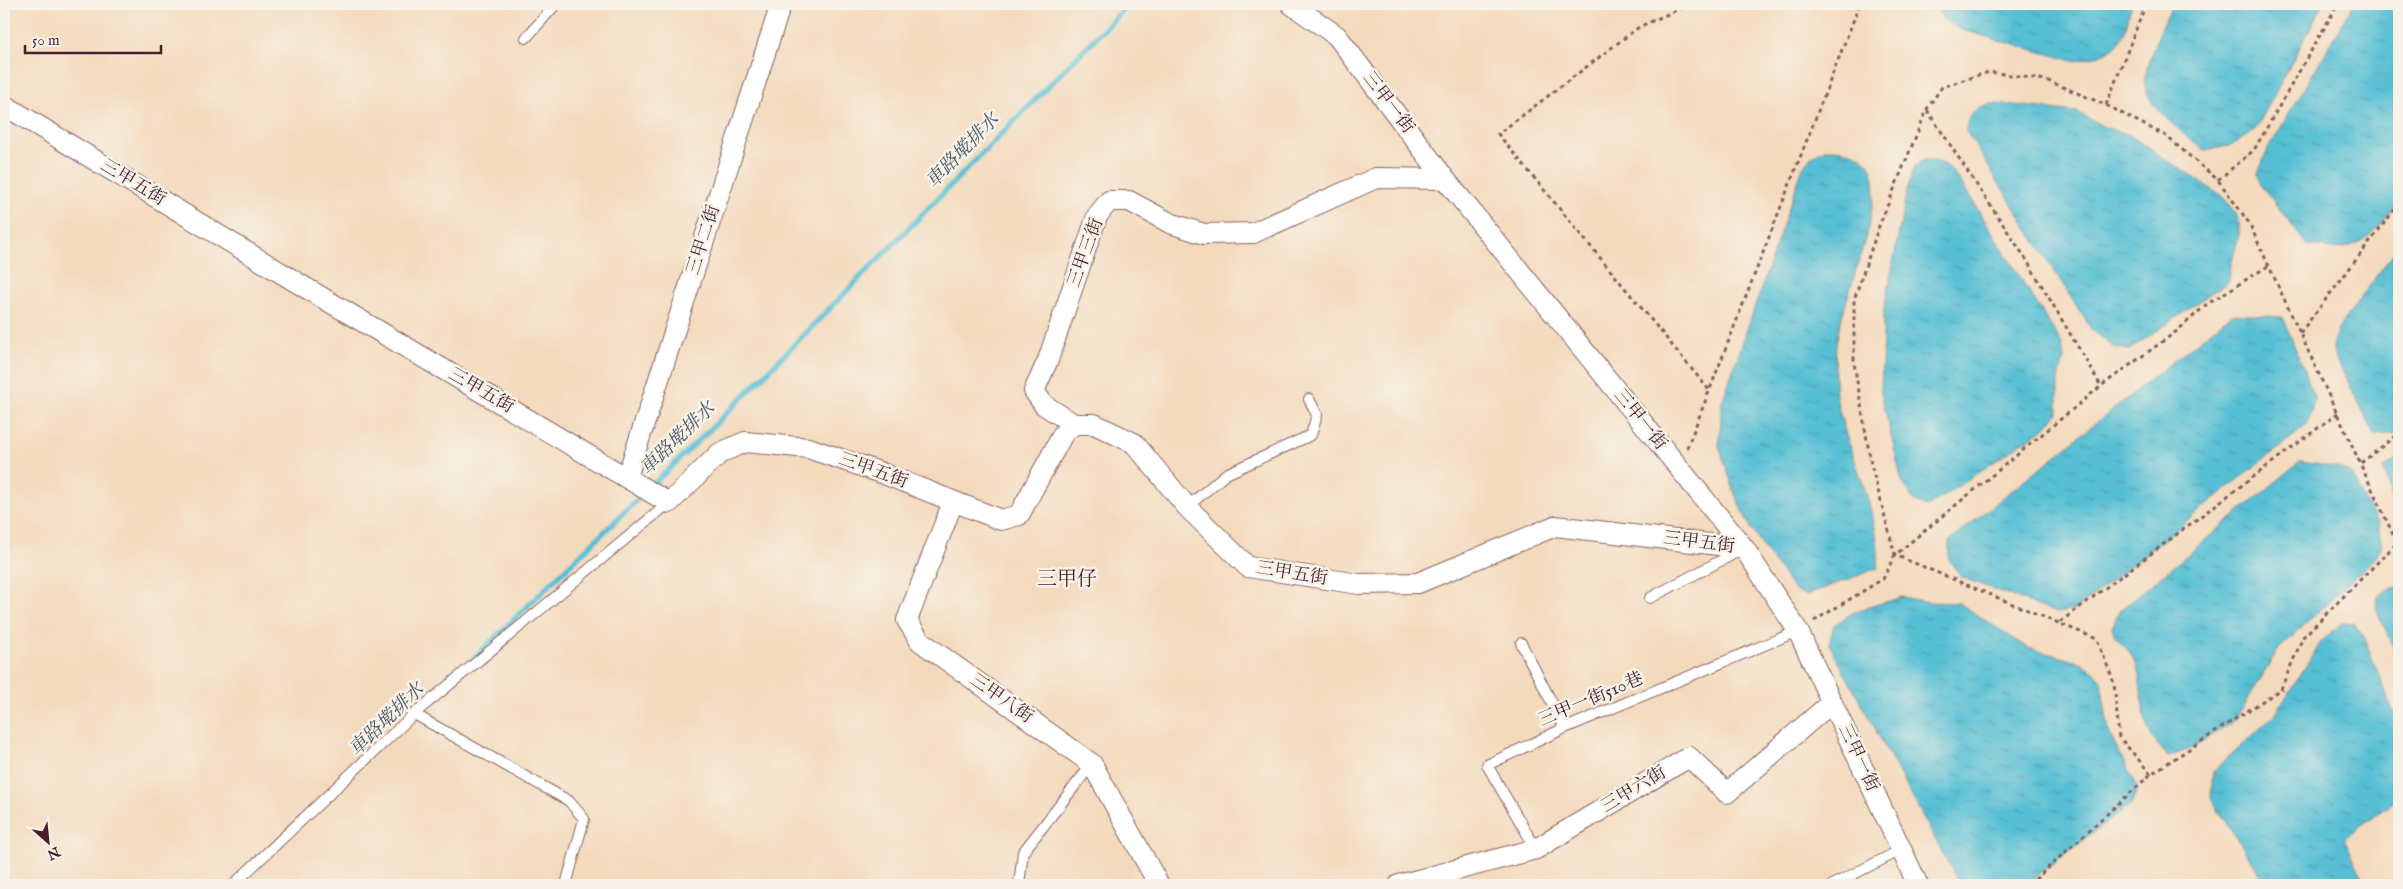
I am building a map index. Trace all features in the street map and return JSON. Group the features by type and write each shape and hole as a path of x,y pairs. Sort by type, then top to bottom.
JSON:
{"street":[{"name":"三甲二街","path":"627,477 781,4"},
{"name":"三甲一街","path":"1291,4 1337,36 1445,179 1744,548 1798,630 1918,885"},
{"name":"三甲五街","path":"4,106 669,503 720,453 745,442 808,448 879,472 1000,520 1019,516 1064,434 1074,424 1094,424 1134,442 1187,507 1248,567 1359,584 1418,582 1556,526 1744,548"},
{"name":"三甲三街","path":"1074,424 1044,405 1034,391 1048,360 1097,216 1109,201 1129,201 1170,223 1204,234 1253,233 1376,178 1445,179"},
{"name":"三甲八街","path":"952,502 907,620 920,641 1092,764 1159,885"},
{"name":"三甲六街","path":"1399,885 1536,849 1689,757 1727,793 1832,702"}],"lane":[{"path":"526,38 556,4"},
{"path":"1187,507 1226,474 1311,435 1317,415 1310,399"},
{"path":"233,885 414,714 669,503"},
{"path":"1650,598 1744,548"},
{"name":"三甲一街510巷","path":"1536,849 1487,766 1565,728 1798,630"},
{"path":"1521,643 1565,728"},
{"path":"414,714 570,801 584,819 566,885"},
{"path":"1019,885 1023,852 1092,764"},
{"path":"1832,885 1902,850"}],"path":[{"path":"1690,4 1639,26 1498,134 1709,390"},
{"path":"1679,468 1859,6 1874,4"},
{"path":"2106,106 2146,4"},
{"path":"2218,180 2254,150 2338,4"},
{"path":"1894,555 1870,464 1854,363 1854,300 1879,226 1927,109 1942,87 1989,72 2046,80 2106,106 2166,136 2218,180 2249,223 2398,543 2302,637 2281,689 2151,774 2030,885"},
{"path":"1927,109 2026,259 2101,386"},
{"path":"2300,333 2399,204"},
{"path":"1798,630 1883,579 1894,555 2101,386 2177,331 2207,304 2268,266"},
{"path":"2060,622 2338,413"},
{"path":"2361,463 2399,433"},
{"path":"1894,555 2060,622 2097,639 2114,683 2120,737 2151,774"}],"water":[{"path":"1934,4 2132,4 2124,34 2113,48 2100,55 2073,61 1962,30 1944,20"},
{"path":"2172,4 2323,4 2256,129 2229,146 2204,150 2160,112 2148,94 2145,85 2147,67"},
{"path":"2354,4 2399,4 2399,201 2380,226 2364,239 2346,247 2332,249 2307,245 2261,185 2258,173 2268,149"},
{"path":"1991,104 2077,112 2104,127 2127,134 2219,194 2230,205 2237,216 2239,226 2239,236 2230,268 2229,281 2129,350 2113,347 2091,329 1966,131 1968,119 1972,113"},
{"path":"1824,149 1853,152 1859,155 1869,164 1874,186 1867,230 1839,328 1836,345 1835,374 1836,396 1842,422 1870,506 1875,527 1878,568 1806,595 1795,591 1765,550 1747,521 1737,499 1719,446 1722,402 1803,167 1811,157"},
{"path":"1923,159 1945,165 1960,181 2062,344 2064,359 2058,381 2058,413 2046,427 1927,507 1914,501 1902,482 1881,393 1884,310 1907,190 1914,169"},
{"path":"2399,245 2399,433 2375,435 2334,354 2332,345 2338,329"},
{"path":"2232,314 2283,317 2315,398 2307,425 2075,610 2057,613 1961,577 1949,560 1949,541"},
{"path":"2399,458 2399,522 2383,468"},
{"path":"2300,462 2337,467 2350,473 2377,522 2382,546 2373,560 2279,649 2235,720 2193,748 2168,757 2149,732 2143,710 2136,664 2112,628 2119,611"},
{"path":"2399,587 2399,661 2377,611 2376,598 2393,588"},
{"path":"1902,597 1928,602 1959,603 2028,648 2076,661 2094,671 2101,681 2109,732 2138,790 2131,804 2025,885 1960,885 1829,644 1834,625 1856,611"},
{"path":"2342,623 2354,624 2364,638 2399,726 2399,798 2344,838 2366,885 2267,885 2211,798 2213,771 2274,716 2322,641"}],"waterway":[{"name":"車路墘排水","path":"472,660 733,407 1129,4"}],"district":[{"name":"三甲仔","path":"1067,579"}]}
